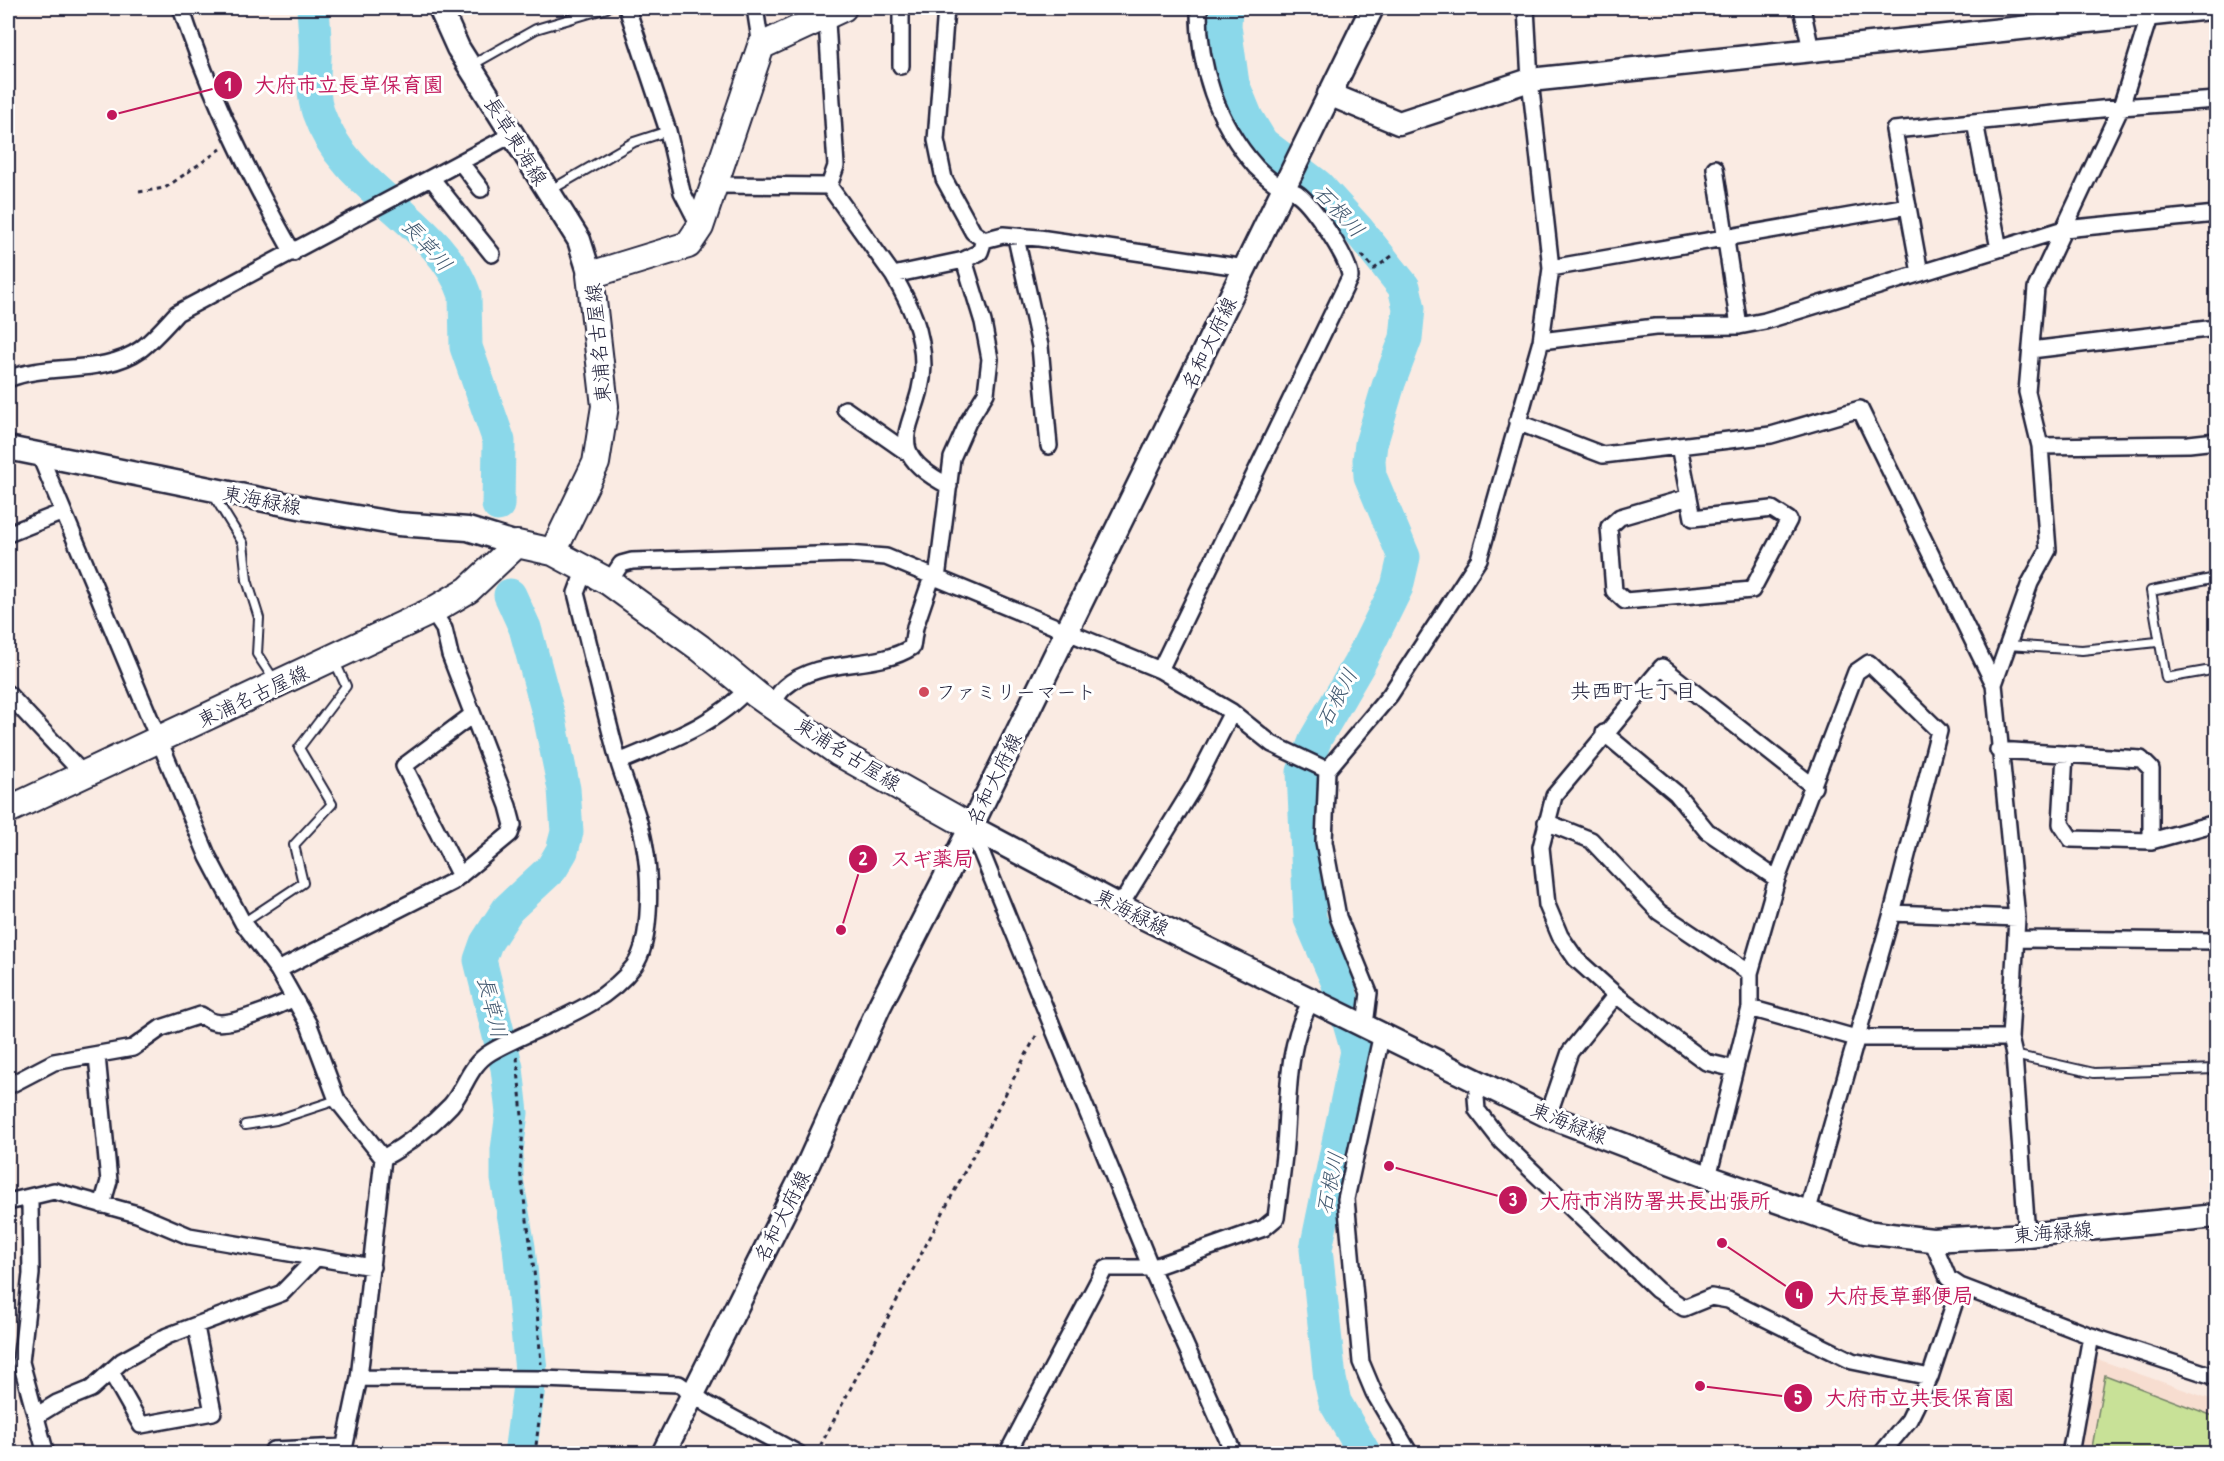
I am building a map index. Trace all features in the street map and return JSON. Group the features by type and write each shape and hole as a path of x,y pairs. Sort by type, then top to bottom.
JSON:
{"main road":[{"name":"長草東海線","path":"440,8 458,48 579,240 590,275"},
{"name":"名和大府線","path":"663,1454 809,1162 879,1007 971,827 1372,8"},
{"path":"1329,94 1399,123 1530,80 1811,50 2103,13 2150,14 2210,8"},
{"path":"761,46 833,12"},
{"name":"東浦名古屋線","path":"553,552 596,463 605,406 590,275 688,245 700,227 761,46"},
{"name":"東海緑線","path":"8,448 218,491 398,524 468,529 517,544"},
{"name":"東浦名古屋線","path":"8,810 432,611 468,590 517,544 553,552 609,582 748,688 839,753 971,827"},
{"name":"東海緑線","path":"971,827 1120,906 1548,1116 1807,1214 1864,1232 1932,1240 2026,1235 2217,1216"}],"street":[{"path":"181,8 204,76 233,143 293,253"},
{"path":"627,8 668,131 682,192 700,227"},
{"path":"755,8 761,46"},
{"path":"901,8 901,66"},
{"path":"946,8 936,140 944,179 973,232 984,240"},
{"path":"1160,670 1350,277 1350,267 1342,250 1298,193 1285,182 1258,169 1236,142 1214,102 1199,39 1199,8"},
{"path":"1410,1454 1374,1393 1361,1362 1346,1199 1370,1028 1369,993 1338,917 1324,842 1327,770 1390,695 1479,559 1541,341 1551,268 1530,80 1526,8"},
{"path":"1802,8 1811,50"},
{"path":"829,186 836,166 827,22 833,12"},
{"path":"2026,1235 2014,1055 2010,1038 2017,918 1998,750 1994,684 2030,583 2048,550 2040,446 2027,392 2036,288 2121,106 2150,14"},
{"path":"1920,273 1894,130 2121,106 2217,100"},
{"path":"1974,122 1999,249"},
{"path":"8,380 42,370 87,366 126,357 142,348 177,314 513,134"},
{"path":"460,163 481,189"},
{"path":"1715,168 1739,326"},
{"path":"432,179 492,254"},
{"path":"714,185 829,186"},
{"path":"829,186 893,275 914,315 922,345 921,388 906,429 908,453"},
{"path":"1551,268 1908,206"},
{"path":"1541,341 1655,327 1739,326 1765,321 2064,229 2217,214"},
{"path":"984,240 1003,235 1016,238 1040,238 1246,268"},
{"path":"1016,238 1040,346 1049,446"},
{"path":"893,275 964,260 980,252 984,240"},
{"path":"771,705 785,687 811,672 895,656 912,646 915,627 934,578 954,449 986,393 990,359 983,322 964,260"},
{"path":"2031,350 2217,328"},
{"path":"845,409 908,453 921,469 949,486"},
{"path":"1517,422 1603,455 1771,435 1860,409 1994,684"},
{"path":"2040,446 2189,444 2217,441"},
{"path":"1679,446 1689,497 1693,518 1772,509 1789,520 1752,590 1625,601 1614,591 1609,527 1620,517 1689,497"},
{"path":"40,456 208,857 243,923 278,970 309,1025 337,1100 383,1158 359,1378 344,1450 273,1450"},
{"path":"8,534 63,512"},
{"path":"609,582 621,564 632,561 847,554 886,557 1160,670 1232,712 1272,744 1327,770"},
{"path":"383,1158 402,1147 452,1104 475,1065 490,1052 596,1001 616,986 636,964 645,938 648,898 644,842 619,762 576,592 585,569"},
{"path":"278,970 460,876 510,834 513,825 450,655 444,629 432,611"},
{"path":"1708,1177 1750,1008 1750,973 1777,879 1856,672 1869,663 1939,731 1892,913 1807,1214"},
{"path":"1735,1069 1706,1062 1616,995 1576,959 1560,936 1551,915 1543,878 1541,848 1546,822 1554,796 1604,733 1662,667 1814,787"},
{"path":"619,762 705,721 734,704 748,688"},
{"path":"8,694 84,775"},
{"path":"1120,906 1194,786 1232,712"},
{"path":"460,876 404,766 472,715"},
{"path":"1604,733 1676,793 1707,831 1777,879"},
{"path":"1998,750 2141,759 2151,770 2151,841"},
{"path":"2065,754 2061,824 2071,839 2151,841 2217,824"},
{"path":"1546,822 1590,840 1659,912 1750,973"},
{"path":"971,827 1151,1268 1234,1454"},
{"path":"1892,913 2017,918"},
{"path":"2017,939 2217,941"},
{"path":"1548,1116 1570,1053 1616,995"},
{"path":"8,1086 54,1062 133,1048 161,1028 201,1016 215,1023 230,1022 281,1005 294,998"},
{"path":"1007,1454 1104,1270 1108,1268 1151,1268 1264,1228 1276,1218 1285,1145 1290,1055 1299,1022 1317,1004"},
{"path":"1750,1008 1856,1038 2010,1038"},
{"path":"97,1056 109,1181 102,1204"},
{"path":"1482,1083 1476,1097 1477,1110 1501,1141 1657,1290 1684,1308 1711,1297 1728,1300 1852,1361 1930,1377"},
{"path":"8,1202 54,1191 137,1214 189,1236 372,1267"},
{"path":"30,1203 32,1274 21,1362 46,1454"},
{"path":"1932,1240 1948,1278 1959,1286 2091,1336 2217,1377"},
{"path":"36,1416 57,1403 92,1389 122,1362 167,1336 282,1293 316,1258"},
{"path":"1881,1454 1909,1420 1930,1377 1959,1286"},
{"path":"111,1372 141,1425 213,1412 196,1327"},
{"path":"2070,1454 2091,1336"},
{"path":"359,1378 542,1379 679,1384 692,1394 799,1454"}],"lane":[{"path":"470,66 536,29 608,8"},
{"path":"548,192 625,147 652,134 668,131"},
{"path":"218,491 217,501 243,543 247,580 259,618 257,654 277,685"},
{"path":"2206,671 2166,678 2157,642 2151,591 2217,578"},
{"path":"2007,645 2082,650 2157,642"},
{"path":"243,923 303,883 294,845 332,804 298,748 346,686 333,658"},
{"path":"2014,1055 2094,1073 2217,1069"},
{"path":"245,1125 276,1120 337,1100"}],"path":[{"path":"139,192 165,188 233,143"},
{"path":"816,1454 1048,1014"},
{"path":"515,1041 523,1128 520,1170 534,1270 542,1379 541,1413 535,1454"}],"shaded area":[{"path":"2094,1358 2216,1401 2216,1453 2078,1454"}],"green space":[{"path":"2105,1375 2216,1417 2216,1453 2091,1453"}],"waterway":[{"name":"長草川","path":"313,8 315,99 318,112 331,139 370,185 436,247 453,269 465,295 466,347 499,441 498,505"},
{"name":"石根川","path":"1226,8 1225,26 1233,84 1247,118 1262,143 1317,185 1359,231 1404,287 1409,308 1406,338 1389,383 1371,444 1369,460 1370,476 1404,557 1397,587 1359,664 1316,738 1303,772 1310,919 1337,981 1357,1051 1316,1249 1330,1379 1335,1402 1365,1454"},
{"name":"長草川","path":"510,595 525,628 550,720 564,789 567,832 562,851 552,868 508,909 486,943 480,960 507,1068 512,1113 507,1150 507,1179 519,1247 531,1371 520,1454"}],"place":[{"name":"大府市立長草保育園","path":"112,115"},
{"name":"ファミリーマート","path":"924,692"},
{"name":"スギ薬局","path":"841,930"},
{"name":"大府市消防署共長出張所","path":"1389,1166"},
{"name":"大府長草郵便局","path":"1722,1243"},
{"name":"大府市立共長保育園","path":"1700,1386"}],"district":[{"name":"共西町七丁目","path":"1633,691"}]}
